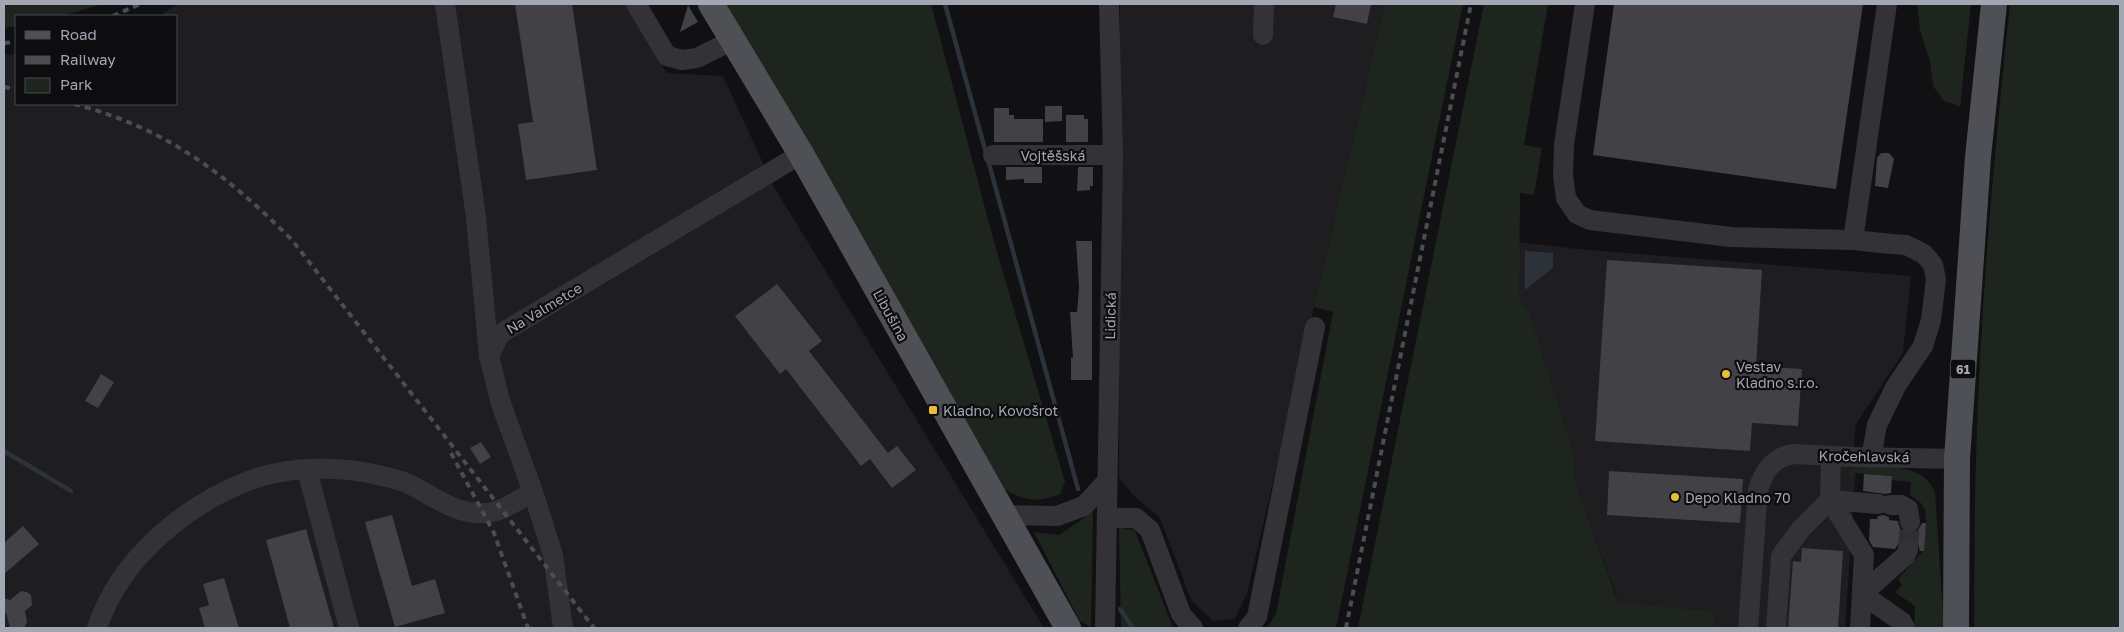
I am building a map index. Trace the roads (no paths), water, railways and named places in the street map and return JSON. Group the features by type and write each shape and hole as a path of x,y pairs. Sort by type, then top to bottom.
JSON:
{"main road":[{"name":"Libušina","path":"711,4 801,154 1068,628"},
{"name":"61","path":"1956,628 1957,459 1978,157 1994,4"}],"street":[{"path":"446,4 476,217 489,356 500,401 533,492 553,555 563,628"},
{"path":"636,4 667,56 682,60 697,58 734,40"},
{"name":"Lidická","path":"1105,628 1113,155 1109,4"},
{"path":"1264,4 1264,35"},
{"path":"1585,4 1564,145 1563,176 1566,198 1577,214 1590,220 1731,237 1853,240 1906,245 1924,254 1933,266 1936,279 1931,320 1923,346 1896,386 1877,425 1871,458"},
{"path":"1853,240 1887,4"},
{"name":"Na Valmetce","path":"489,356 500,334 801,154"},
{"name":"Vojtěšská","path":"994,155 1113,155"},
{"path":"1248,628 1257,617 1315,327"},
{"name":"Kročehlavská","path":"1748,628 1758,496 1762,478 1772,464 1784,456 1794,454 1871,458 1957,459"},
{"path":"1831,456 1830,500 1864,556 1860,628"},
{"path":"97,628 104,608 137,558 161,534 214,497 252,480 291,471 334,469 382,476 409,484 453,508 478,513 502,509 533,492"},
{"path":"308,470 349,628"},
{"path":"1004,515 1057,516 1084,506 1107,481"},
{"path":"1776,628 1781,556 1801,529 1830,500 1901,505 1908,508 1910,522"},
{"path":"1108,518 1136,518 1150,530 1181,614 1193,628"},
{"path":"1862,594 1905,556 1908,550"},
{"path":"1862,594 1902,622 1905,628"}],"waterway":[{"path":"945,4 986,153"},
{"path":"988,160 1078,489"},
{"path":"4,451 71,491"},
{"path":"1120,609 1133,628"}],"tunnel":[{"path":"1908,550 1910,522"}],"railway":[{"path":"115,15 140,4"},
{"path":"1346,628 1471,4"},
{"path":"4,43 15,42"},
{"path":"4,87 15,89"},
{"path":"77,105 138,126 193,156 243,194 292,240 594,628"},
{"path":"451,453 494,533 528,628"}],"place":[{"name":"Vestav Kladno s.r.o.","path":"1726,374"},
{"name":"Kladno, Kovošrot","path":"933,410"},
{"name":"Depo Kladno 70","path":"1675,497"}]}
